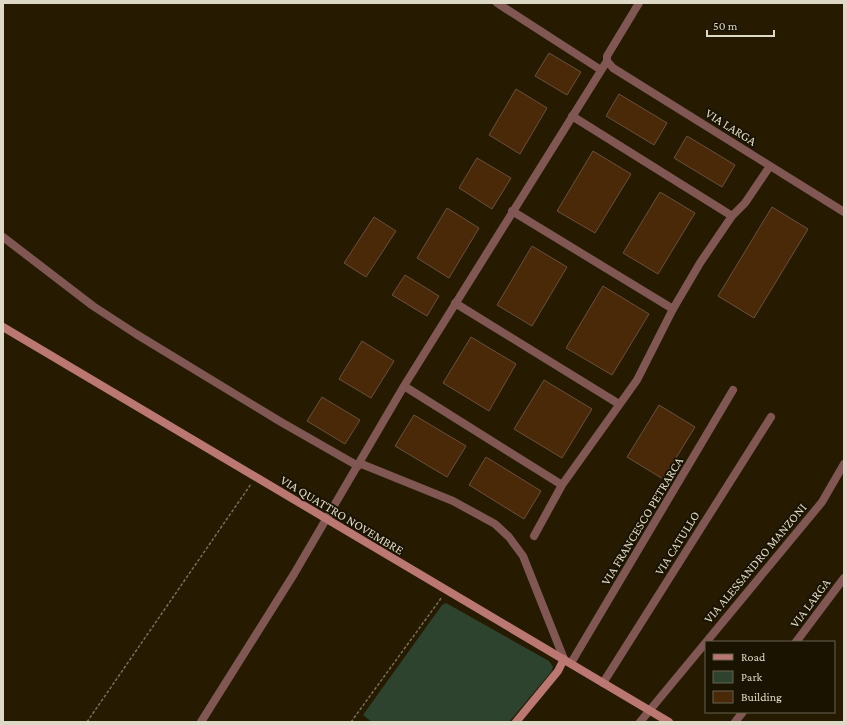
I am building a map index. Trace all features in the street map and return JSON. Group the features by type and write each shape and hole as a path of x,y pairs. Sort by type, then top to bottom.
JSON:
{"street":[{"path":"497,3 601,70"},
{"path":"201,722 294,574 404,386 607,61 607,56 639,3"},
{"name":"VIA LARGA","path":"607,61 612,68 844,212"},
{"path":"572,116 732,216"},
{"path":"534,536 562,485 637,380 673,309 700,263 732,216 745,202 770,166"},
{"path":"512,211 673,309"},
{"path":"3,237 93,306 136,334 281,422 359,465 453,501 495,524 509,537 523,556 568,662 558,671 516,722"},
{"path":"455,303 619,404"},
{"name":"VIA QUATTRO NOVEMBRE","path":"3,328 669,722"},
{"path":"404,386 562,485"},
{"name":"VIA FRANCESCO PETRARCA","path":"568,662 733,390"},
{"name":"VIA CATULLO","path":"603,683 771,417"},
{"name":"VIA ALESSANDRO MANZONI","path":"707,641 822,502 844,464"},
{"name":"VIA LARGA","path":"797,641 844,578"},
{"name":"VIA ALESSANDRO MANZONI","path":"640,722 705,643"},
{"path":"735,722 742,713"}],"path":[{"path":"87,722 256,478"},
{"path":"351,722 447,591"}],"green space":[{"path":"446,603 549,661 553,667 551,672 509,722 372,722 363,715 442,605"}],"building":[{"path":"549,53 581,72 567,95 535,76"},
{"path":"516,89 547,108 520,154 489,135"},
{"path":"619,94 667,123 654,145 606,116"},
{"path":"687,136 735,165 722,187 674,158"},
{"path":"593,151 631,174 595,233 557,211"},
{"path":"477,158 511,178 492,209 459,188"},
{"path":"660,192 695,213 658,274 623,253"},
{"path":"772,207 808,229 754,318 718,296"},
{"path":"447,208 479,228 449,278 417,258"},
{"path":"374,217 396,231 366,277 344,263"},
{"path":"532,246 567,267 532,326 497,305"},
{"path":"405,275 439,296 427,316 392,295"},
{"path":"603,286 649,314 612,375 566,348"},
{"path":"471,337 516,364 489,411 443,383"},
{"path":"362,341 394,361 371,398 339,379"},
{"path":"544,380 592,409 562,458 514,429"},
{"path":"322,397 360,420 345,444 307,421"},
{"path":"659,405 695,427 663,479 627,457"},
{"path":"414,415 466,446 447,477 395,446"},
{"path":"486,457 541,491 524,519 469,485"}]}
